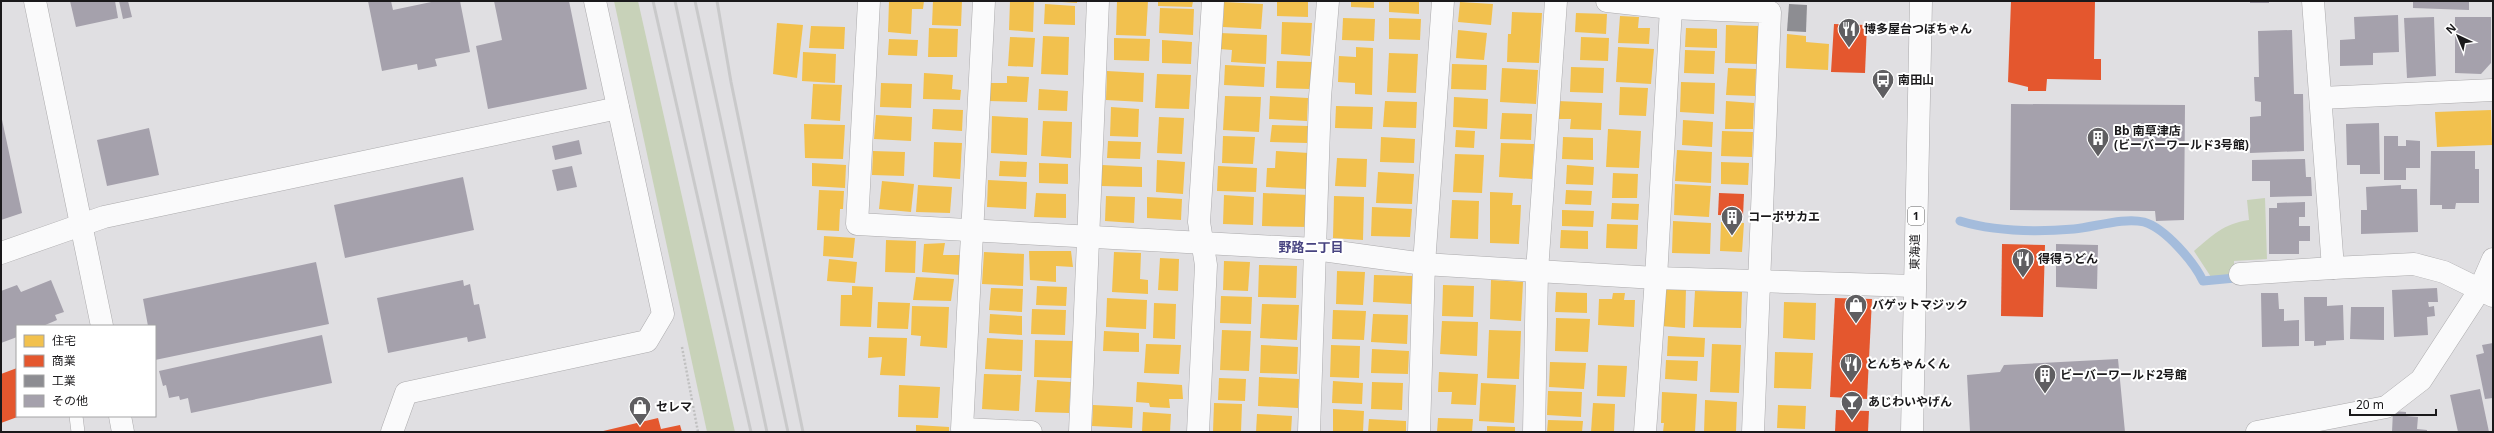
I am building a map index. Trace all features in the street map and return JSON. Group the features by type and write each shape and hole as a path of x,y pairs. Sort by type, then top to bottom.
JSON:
{"main road":[{"path":"35,1 102,325"},
{"path":"392,432 406,393 647,341 663,314 595,1"},
{"path":"870,1 857,224 1315,249 1424,264 1656,278 1760,280 1914,286"},
{"path":"984,1 962,429 1031,432"},
{"path":"1080,432 1098,1"},
{"path":"1198,432 1206,265 1199,222 1213,1"},
{"path":"1309,432 1320,97 1328,1"},
{"path":"1419,432 1424,264 1443,1"},
{"path":"1534,432 1537,271 1556,1"},
{"path":"1608,1 1671,8 1770,12 1753,432"},
{"name":"東海道","path":"1912,432 1921,1"},
{"path":"2312,1 2321,98 2333,268"},
{"path":"1645,432 1656,278 1671,8"},
{"path":"2321,98 2493,90"},
{"path":"1,253 112,215 618,108"},
{"path":"2258,432 2386,407 2421,380 2486,293 2493,259"},
{"path":"2240,274 2414,264 2444,272 2486,293"},
{"path":"120,417 123,432"}],"lane":[{"path":"76,417 78,432"}],"path":[{"path":"682,348 698,432"}],"green space":[{"path":"614,1 638,1 735,432 707,432"},
{"path":"2265,198 2267,259 2234,261 2234,275 2211,277 2194,251 2225,227 2249,220 2247,200"}],"building: 住宅":[{"path":"889,1 924,1 923,9 912,9 911,34 888,32"},
{"path":"933,1 962,1 961,26 932,25"},
{"path":"1010,1 1034,1 1033,32 1009,30"},
{"path":"1077,1 1077,3 1062,2"},
{"path":"1117,1 1148,1 1146,36 1116,35"},
{"path":"1158,1 1193,1 1192,7 1158,6"},
{"path":"1277,1 1308,1 1308,17 1277,16"},
{"path":"1351,1 1374,1 1374,8 1351,7"},
{"path":"1389,1 1419,1 1419,14 1389,12"},
{"path":"1224,2 1263,4 1261,29 1223,27"},
{"path":"1460,2 1493,4 1491,25 1458,22"},
{"path":"1045,4 1075,6 1075,25 1044,24"},
{"path":"1160,8 1194,9 1193,35 1159,33"},
{"path":"1512,12 1542,13 1539,63 1507,62 1508,34 1511,34"},
{"path":"1576,13 1607,14 1606,34 1575,32"},
{"path":"1620,16 1639,17 1638,28 1650,28 1649,44 1618,43"},
{"path":"1343,18 1375,19 1374,41 1342,40"},
{"path":"1389,18 1421,19 1420,40 1389,39"},
{"path":"1282,22 1312,23 1310,56 1281,54"},
{"path":"777,23 803,25 797,78 773,74"},
{"path":"1726,25 1759,26 1757,64 1725,63"},
{"path":"811,26 845,27 844,49 809,48"},
{"path":"929,28 958,29 957,57 928,57"},
{"path":"1686,28 1717,29 1717,48 1685,47"},
{"path":"1458,30 1487,33 1484,60 1456,58"},
{"path":"1220,33 1267,35 1266,64 1231,62 1232,50 1219,49"},
{"path":"1787,34 1806,36 1806,42 1829,44 1828,70 1786,68"},
{"path":"1043,36 1069,37 1068,75 1041,74"},
{"path":"1010,37 1035,38 1033,67 1008,66"},
{"path":"1581,37 1609,38 1608,61 1580,60"},
{"path":"1114,38 1150,39 1149,61 1114,60"},
{"path":"889,39 918,40 917,56 888,55"},
{"path":"1162,40 1192,42 1191,64 1162,63"},
{"path":"1356,47 1373,48 1372,95 1355,94 1355,83 1338,82 1339,56 1356,57"},
{"path":"1618,47 1654,49 1651,84 1616,82"},
{"path":"1685,50 1715,51 1714,74 1684,73"},
{"path":"803,52 836,54 835,83 802,81"},
{"path":"1389,53 1418,54 1416,93 1387,92"},
{"path":"1277,61 1312,62 1310,89 1276,88"},
{"path":"1452,64 1487,65 1486,90 1451,89"},
{"path":"1225,65 1265,67 1264,87 1224,85"},
{"path":"1571,67 1604,68 1603,93 1570,92"},
{"path":"1502,68 1538,70 1536,104 1500,102"},
{"path":"1728,68 1756,69 1755,96 1726,95"},
{"path":"1107,71 1144,73 1143,102 1106,100"},
{"path":"924,73 953,75 952,89 961,90 960,100 923,99"},
{"path":"1157,74 1191,75 1189,109 1155,108"},
{"path":"1007,76 1029,77 1027,102 989,101 990,83 1007,83"},
{"path":"1681,82 1715,83 1714,114 1680,112"},
{"path":"881,83 912,84 911,108 880,107"},
{"path":"813,84 842,85 840,121 811,119"},
{"path":"1620,87 1648,88 1646,116 1619,115"},
{"path":"1039,89 1068,91 1067,111 1038,110"},
{"path":"1225,96 1261,97 1259,132 1223,130"},
{"path":"1270,96 1308,98 1307,121 1269,119"},
{"path":"1454,97 1488,99 1487,129 1453,127"},
{"path":"1385,101 1417,102 1416,128 1383,127"},
{"path":"1558,101 1602,103 1601,130 1570,129 1571,119 1558,119"},
{"path":"1726,101 1754,103 1753,129 1725,129"},
{"path":"1336,106 1373,107 1372,129 1335,128"},
{"path":"1111,107 1139,109 1138,137 1110,136"},
{"path":"933,109 963,110 962,131 932,129"},
{"path":"2491,110 2492,145 2437,147 2435,112"},
{"path":"1502,113 1532,114 1531,140 1500,139"},
{"path":"876,115 912,117 911,141 874,139"},
{"path":"992,116 1028,118 1027,155 991,153"},
{"path":"1159,117 1184,118 1182,154 1157,153"},
{"path":"1683,120 1713,122 1712,147 1682,145"},
{"path":"1043,121 1072,122 1071,158 1041,156"},
{"path":"804,124 845,125 843,159 805,158"},
{"path":"1272,125 1308,126 1307,143 1270,142"},
{"path":"1608,129 1641,131 1639,168 1606,167"},
{"path":"1456,130 1475,131 1474,148 1455,147"},
{"path":"1722,131 1753,132 1752,157 1721,156"},
{"path":"1223,136 1255,137 1253,164 1222,163"},
{"path":"1381,137 1415,139 1414,163 1380,162"},
{"path":"1563,137 1593,138 1593,160 1562,159"},
{"path":"1108,141 1141,142 1140,159 1107,158"},
{"path":"934,142 962,143 960,179 933,177"},
{"path":"1501,143 1534,144 1532,179 1499,177"},
{"path":"1677,150 1712,152 1711,183 1675,181"},
{"path":"873,151 905,152 904,176 872,175"},
{"path":"1276,151 1309,153 1308,189 1266,187 1267,168 1275,168"},
{"path":"1455,154 1484,155 1482,193 1453,192"},
{"path":"1337,158 1367,159 1366,187 1335,186"},
{"path":"1157,160 1185,162 1183,194 1156,192"},
{"path":"1000,161 1027,162 1026,177 999,176"},
{"path":"1721,162 1749,163 1748,185 1721,184"},
{"path":"812,163 846,165 845,188 812,186"},
{"path":"1039,163 1068,164 1068,184 1039,183"},
{"path":"1102,165 1142,167 1142,187 1101,186"},
{"path":"1567,165 1594,167 1593,185 1566,184"},
{"path":"1218,166 1257,168 1256,192 1217,191"},
{"path":"1378,172 1414,174 1412,204 1376,203"},
{"path":"1613,173 1638,174 1637,198 1612,198"},
{"path":"988,180 1027,182 1026,209 987,207"},
{"path":"882,181 914,184 911,212 879,209"},
{"path":"1675,184 1711,186 1709,217 1674,215"},
{"path":"918,185 952,187 950,213 916,212"},
{"path":"819,190 844,191 843,209 840,209 839,231 817,230"},
{"path":"1566,190 1592,191 1591,205 1565,204"},
{"path":"1490,192 1513,193 1512,205 1521,205 1519,244 1490,243"},
{"path":"1036,193 1066,194 1066,218 1034,217"},
{"path":"1263,193 1309,195 1308,227 1262,226"},
{"path":"1224,195 1254,197 1253,225 1223,224"},
{"path":"1106,196 1135,197 1134,223 1105,221"},
{"path":"1334,196 1364,197 1363,240 1333,238"},
{"path":"1147,197 1182,199 1181,220 1147,218"},
{"path":"1452,200 1479,201 1478,239 1450,238"},
{"path":"1612,203 1639,204 1638,220 1611,219"},
{"path":"1372,207 1412,209 1410,237 1371,236"},
{"path":"1562,210 1594,211 1593,227 1562,226"},
{"path":"1673,221 1711,223 1710,254 1672,253"},
{"name":"コーポサカエ","path":"1721,222 1744,223 1742,252 1720,251"},
{"path":"1607,224 1638,225 1637,249 1606,248"},
{"path":"1561,230 1588,231 1588,249 1560,248"},
{"path":"824,236 855,238 853,258 823,256"},
{"path":"886,240 916,241 915,273 885,272"},
{"path":"945,243 943,255 962,255 960,275 922,272 924,244"},
{"path":"1029,251 1071,251 1073,267 1056,266 1056,282 1030,280"},
{"path":"984,252 1024,254 1023,286 982,284"},
{"path":"1114,252 1141,253 1140,279 1148,280 1148,294 1112,292"},
{"path":"1160,258 1179,259 1178,291 1158,290"},
{"path":"829,259 857,262 855,283 827,281"},
{"path":"1224,261 1250,262 1248,291 1223,290"},
{"path":"1259,265 1297,266 1296,298 1258,297"},
{"path":"1337,271 1365,272 1363,305 1336,304"},
{"path":"1374,275 1413,276 1411,304 1373,302"},
{"path":"916,277 954,279 951,301 913,300"},
{"path":"1491,280 1523,282 1521,321 1490,319"},
{"path":"1443,285 1474,286 1473,317 1442,316"},
{"path":"852,286 873,287 871,327 840,326 841,295 852,295"},
{"path":"1037,286 1067,287 1066,306 1036,305"},
{"path":"1662,287 1686,288 1685,328 1661,326"},
{"path":"991,288 1023,289 1022,312 989,310"},
{"path":"1695,291 1742,292 1741,328 1693,327"},
{"path":"1556,292 1587,293 1587,313 1555,312"},
{"path":"1613,293 1625,293 1624,300 1635,300 1634,327 1598,325 1599,299 1612,299"},
{"path":"1221,296 1252,297 1251,324 1220,323"},
{"path":"1107,298 1147,300 1146,329 1106,327"},
{"path":"878,302 910,303 908,329 877,328"},
{"path":"1784,302 1816,303 1815,340 1783,338"},
{"path":"1154,303 1176,304 1175,339 1153,338"},
{"path":"1262,304 1299,305 1297,340 1260,338"},
{"path":"912,306 949,307 947,348 920,346 921,336 911,335"},
{"path":"1032,309 1066,310 1065,335 1031,334"},
{"path":"1333,310 1366,311 1364,340 1332,339"},
{"path":"990,314 1022,316 1022,335 989,333"},
{"path":"1373,314 1408,315 1407,344 1371,342"},
{"path":"1556,318 1590,319 1588,352 1555,351"},
{"path":"1442,321 1478,322 1477,356 1440,354"},
{"path":"1222,330 1251,331 1249,371 1220,370"},
{"path":"1489,330 1521,331 1519,379 1487,378"},
{"path":"1104,331 1139,333 1139,352 1103,351"},
{"path":"1668,336 1705,338 1704,357 1667,356"},
{"path":"869,337 907,338 905,376 880,375 882,357 868,358"},
{"path":"987,338 1023,340 1022,371 985,369"},
{"path":"1035,340 1073,341 1071,378 1034,377"},
{"path":"1146,344 1181,345 1179,374 1144,373"},
{"path":"1712,344 1741,345 1739,393 1710,392"},
{"path":"1261,345 1298,347 1297,374 1260,373"},
{"path":"1331,345 1360,346 1359,378 1330,377"},
{"path":"1372,349 1409,351 1408,374 1371,373"},
{"path":"1775,352 1813,353 1811,389 1774,388"},
{"path":"1666,360 1698,361 1697,381 1665,379"},
{"path":"1550,362 1586,363 1584,389 1549,387"},
{"path":"1598,365 1627,366 1625,397 1597,396"},
{"path":"1439,372 1478,374 1476,405 1451,404 1452,392 1438,392"},
{"path":"984,374 1021,375 1019,411 982,409"},
{"path":"1259,377 1299,379 1298,408 1258,406"},
{"path":"1219,378 1246,379 1245,401 1218,400"},
{"path":"1037,380 1071,382 1069,413 1035,412"},
{"path":"1333,381 1363,383 1362,404 1332,403"},
{"path":"1137,382 1182,385 1183,399 1169,399 1170,408 1150,407 1149,403 1136,402"},
{"path":"1372,382 1403,383 1402,410 1371,409"},
{"path":"1481,383 1516,385 1514,423 1479,421"},
{"path":"899,385 940,387 938,418 898,417"},
{"path":"1548,391 1582,392 1581,417 1547,415"},
{"path":"1662,392 1697,394 1695,432 1663,432 1664,423 1661,423"},
{"path":"1705,400 1737,402 1736,432 1704,432"},
{"path":"1214,403 1242,404 1241,432 1213,432"},
{"path":"1593,403 1615,404 1614,432 1591,432"},
{"path":"1093,405 1133,407 1132,428 1092,426"},
{"path":"1778,405 1806,406 1805,429 1777,428"},
{"path":"1333,409 1364,411 1363,432 1333,432"},
{"path":"1143,412 1171,414 1170,432 1142,432"},
{"path":"1257,414 1292,416 1291,432 1256,432"},
{"path":"1438,418 1473,419 1472,432 1437,432"},
{"path":"1369,419 1406,421 1406,432 1368,432"},
{"path":"1548,420 1583,421 1582,432 1547,432"},
{"path":"916,425 949,427 949,432 916,432"},
{"path":"1487,426 1515,427 1515,432 1487,432"}],"building: 商業":[{"path":"2011,1 2095,1 2094,59 2101,59 2101,80 2047,79 2046,91 2028,91 2028,87 2008,82"},
{"name":"博多屋台つぼちゃん","path":"1834,24 1867,25 1865,73 1831,72"},
{"path":"1719,193 1744,194 1743,216 1718,215"},
{"path":"2002,244 2045,245 2043,317 2001,316"},
{"path":"1835,298 1872,299 1867,399 1830,397"},
{"path":"16,368 16,417 17,417 1,423 1,374"},
{"name":"あじわいやげん","path":"1836,410 1869,411 1868,432 1835,432"},
{"name":"セレマ","path":"658,418 661,429 680,425 682,432 599,432"}],"building: 工業":[{"path":"1789,4 1807,5 1806,32 1787,31"}],"building: その他":[{"path":"70,1 115,1 118,18 76,27"},
{"path":"119,1 128,1 132,17 123,19"},
{"path":"368,1 391,1 393,10 436,1 460,1 470,52 435,59 437,66 418,70 417,64 382,71"},
{"path":"494,1 569,1 587,89 488,109 476,46 502,40"},
{"path":"2250,1 2269,1 2269,3 2250,3"},
{"path":"2413,1 2469,1 2469,10 2413,8"},
{"path":"2398,15 2399,52 2373,53 2373,65 2340,66 2340,40 2355,39 2354,17"},
{"path":"2434,17 2436,76 2407,78 2404,18"},
{"path":"2455,17 2491,17 2491,63 2481,74 2455,73"},
{"path":"2292,30 2294,94 2303,94 2304,151 2250,153 2250,117 2261,116 2261,102 2255,101 2254,77 2259,77 2258,31"},
{"name":"Bb 南草津店 (ビーバーワールド3号館)","path":"2011,104 2185,105 2184,220 2156,221 2155,211 2010,210"},
{"path":"1,115 22,213 1,220"},
{"path":"2379,123 2380,174 2360,174 2360,165 2347,165 2346,124"},
{"path":"149,128 159,175 107,186 97,140"},
{"path":"2384,136 2398,136 2398,146 2406,146 2406,140 2420,141 2420,168 2406,168 2406,180 2384,180"},
{"path":"579,140 582,154 555,160 552,146"},
{"path":"2431,151 2475,151 2475,169 2479,169 2479,203 2456,203 2455,209 2442,209 2442,205 2430,205"},
{"path":"2305,159 2306,177 2311,177 2312,196 2270,197 2270,181 2252,181 2252,160"},
{"path":"572,166 577,187 557,191 552,170"},
{"path":"463,177 474,230 345,258 334,205"},
{"path":"2401,185 2401,189 2417,189 2418,232 2361,234 2361,210 2367,210 2366,187"},
{"path":"2305,202 2305,217 2299,217 2299,226 2310,226 2310,241 2299,241 2299,254 2269,254 2269,208 2277,208 2277,203"},
{"path":"2056,244 2098,245 2097,289 2056,287"},
{"path":"316,262 329,324 156,360 156,325 148,325 143,299"},
{"path":"51,280 64,312 55,315 57,320 45,325 16,325 16,337 1,343 1,291 17,285 21,292"},
{"path":"463,280 464,286 470,284 474,305 479,304 486,338 468,342 467,337 388,353 377,298"},
{"path":"2437,288 2438,302 2428,302 2429,307 2434,306 2435,316 2427,317 2428,335 2394,337 2392,290"},
{"path":"2261,293 2278,293 2279,309 2284,309 2284,321 2299,320 2299,346 2262,347"},
{"path":"2304,297 2327,297 2327,306 2343,305 2344,340 2326,341 2326,345 2314,346 2314,341 2305,341"},
{"path":"2351,307 2384,307 2384,340 2350,339"},
{"path":"322,335 332,383 191,413 188,398 180,400 179,396 169,398 166,385 163,386 159,371"},
{"path":"2493,343 2493,398 2485,399 2476,355 2484,353 2482,345"},
{"name":"ビーバーワールド2号館","path":"2118,359 2125,432 1970,432 1967,375 2000,372 2004,365"},
{"path":"2480,389 2489,432 2458,432 2450,395"},
{"path":"2393,411 2406,412 2406,416 2418,417 2417,429 2427,430 2427,432 2392,432"}],"waterway":[{"path":"1960,221 1974,225 2002,229 2031,231 2074,229 2128,221 2144,222 2152,225 2170,238 2193,265 2203,281 2235,278"}],"railway":[{"path":"653,1 751,432"},
{"path":"675,1 767,432"},
{"path":"695,1 788,432"},
{"path":"717,1 731,82 803,432"}],"place":[{"name":"博多屋台つぼちゃん","path":"1849,48"},
{"name":"南田山","path":"1883,100"},
{"name":"Bb 南草津店 (ビーバーワールド3号館)","path":"2098,158"},
{"name":"コーポサカエ","path":"1732,236"},
{"name":"得得うどん","path":"2023,278"},
{"name":"バゲットマジック","path":"1856,324"},
{"name":"とんちゃんくん","path":"1851,384"},
{"name":"ビーバーワールド2号館","path":"2045,394"},
{"name":"あじわいやげん","path":"1852,422"},
{"name":"セレマ","path":"640,426"}],"district":[{"name":"野路二丁目","path":"1311,247"}]}
